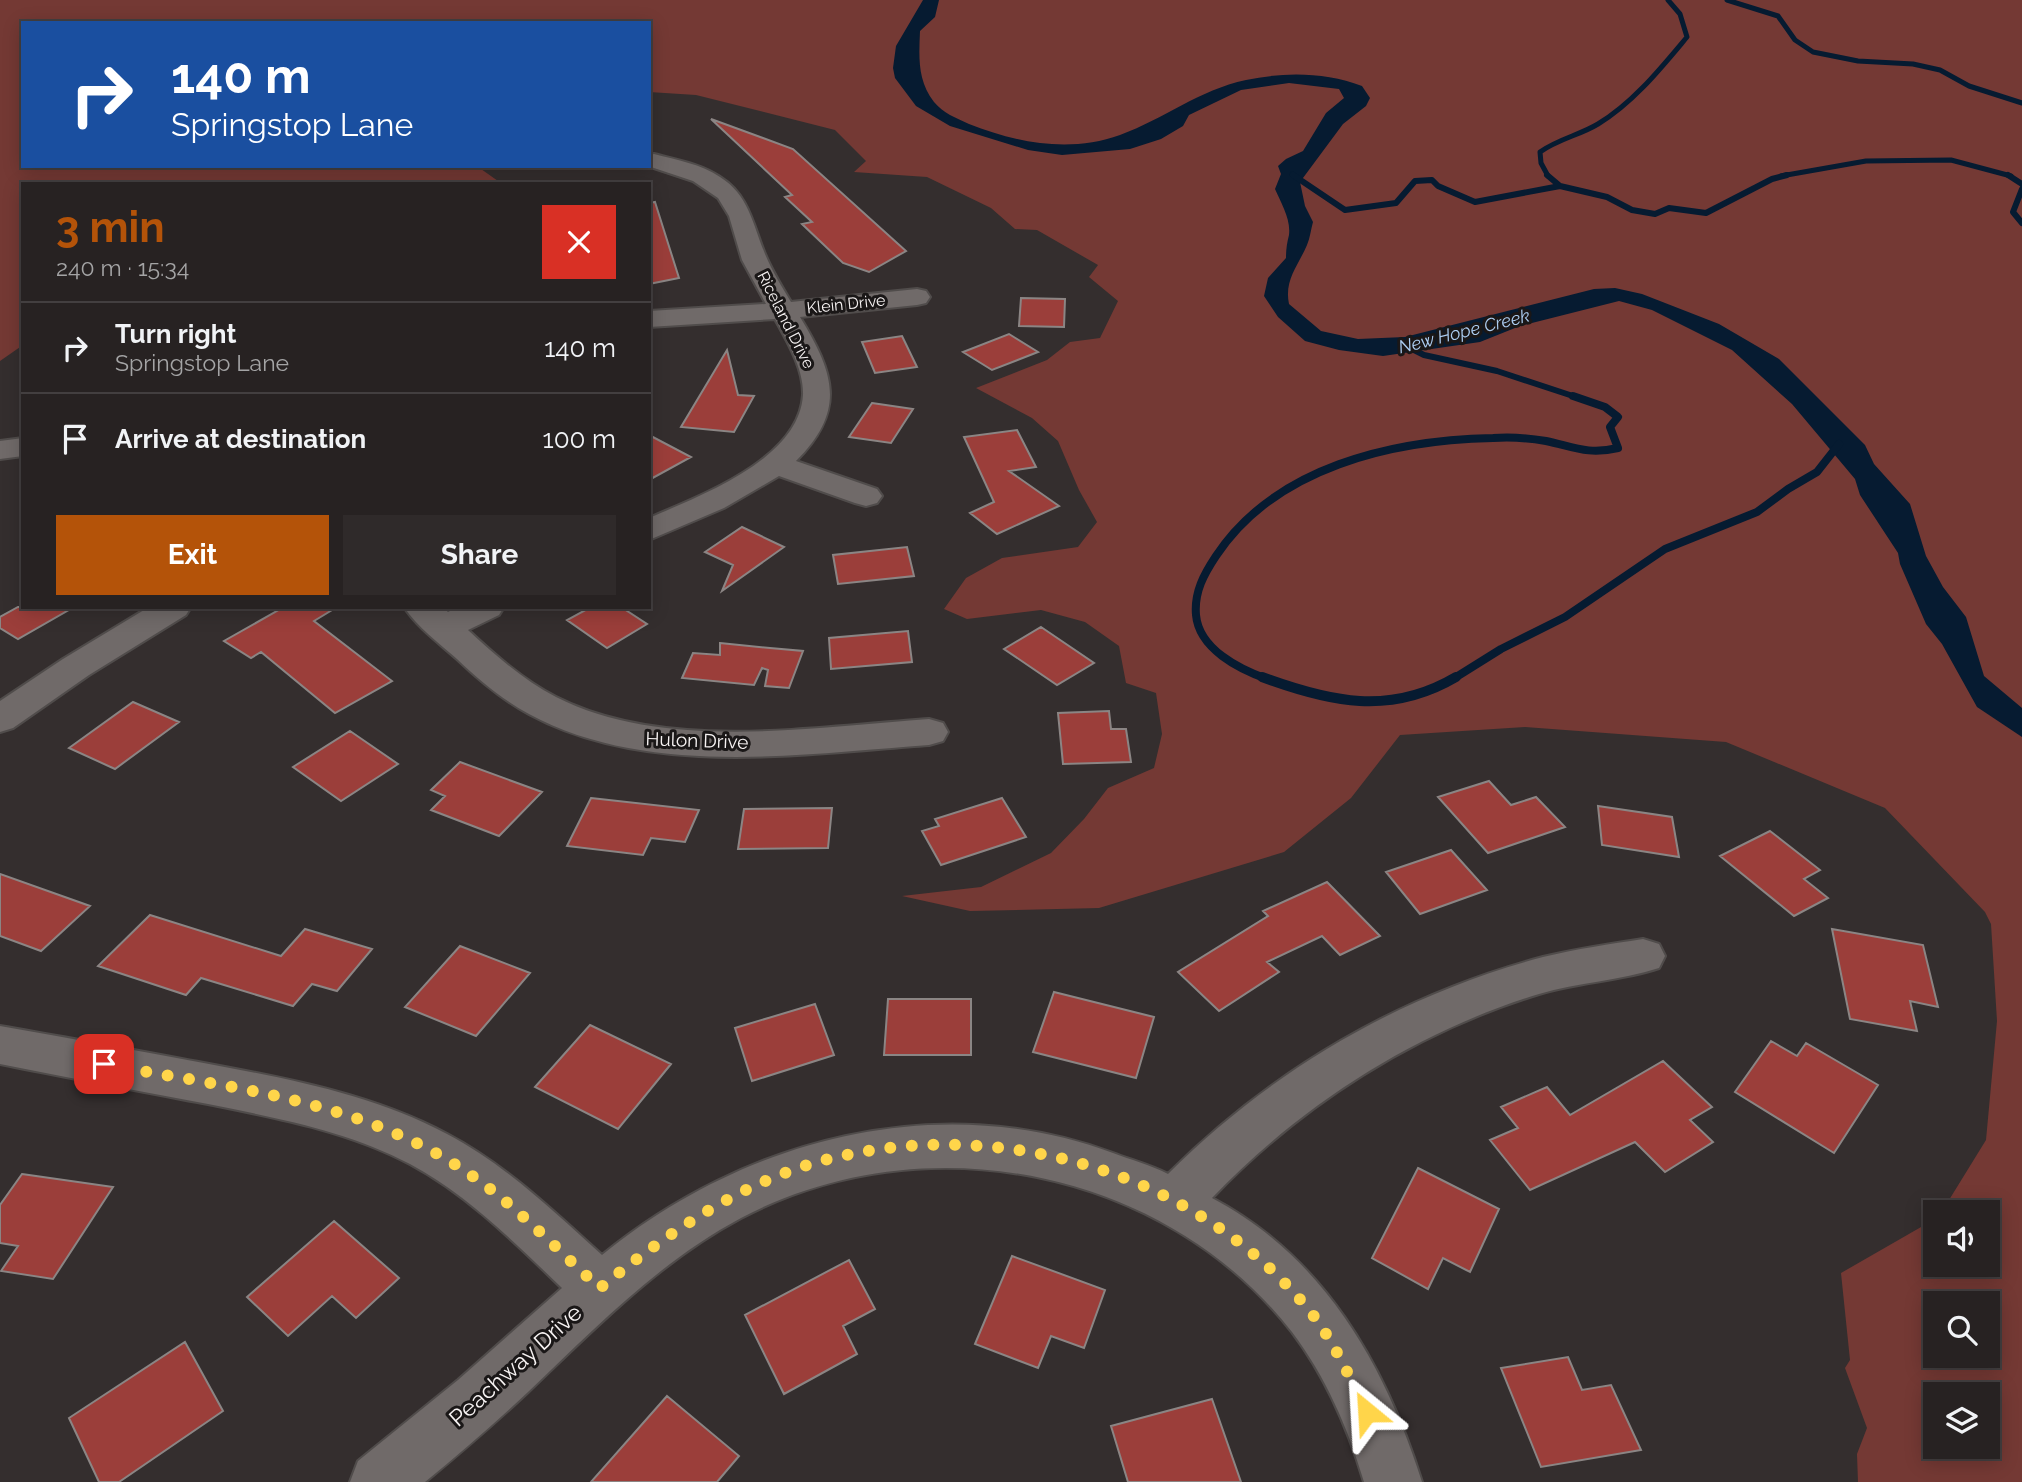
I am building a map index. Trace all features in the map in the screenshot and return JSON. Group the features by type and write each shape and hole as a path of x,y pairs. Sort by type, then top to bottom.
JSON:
{"street":[{"name":"Riceland Drive","path":"651,529 727,493 776,464 804,430 813,412 817,392 808,362 755,261 738,207 725,192 695,174 654,161"},
{"name":"Klein Drive","path":"651,319 782,311 918,297"},
{"path":"0,450 21,447"},
{"path":"776,464 866,496"},
{"path":"0,719 76,667 171,609"},
{"path":"433,617 476,609"},
{"name":"Hulon Drive","path":"433,617 509,684 545,707 622,735 709,744 929,732"},
{"path":"1175,1201 1200,1174 1289,1098 1359,1054 1478,996 1544,975 1643,956"},
{"path":"0,1045 285,1098 353,1116 408,1139 458,1167 505,1200 600,1288"},
{"name":"Peachway Drive","path":"379,1482 475,1403 600,1288 656,1243 723,1203 774,1178 814,1163 900,1146 951,1144 1011,1148 1071,1160 1126,1178 1175,1201 1231,1237 1276,1274 1314,1316 1344,1365 1379,1436 1393,1482"}],"shaded area":[{"path":"0,0 2022,0 2022,1482 1858,1482 1857,1454 1867,1428 1845,1368 1850,1360 1841,1273 1923,1226 1923,1277 2000,1277 2000,1200 1949,1200 1986,1140 1997,1021 1991,924 1985,912 1885,808 1726,742 1525,727 1400,735 1351,798 1284,852 1099,908 970,911 902,896 981,887 1051,853 1084,819 1108,788 1154,768 1162,734 1156,693 1126,683 1119,646 1085,622 1041,610 967,619 944,609 966,578 1002,558 1078,547 1097,522 1079,490 1058,441 1032,418 976,388 1047,360 1070,342 1100,338 1118,301 1089,277 1098,265 1037,230 1015,229 991,208 927,177 854,172 866,161 835,130 696,95 651,92 651,21 21,21 21,168 481,168 498,181 21,182 21,346 0,361"}],"water":[{"path":"923,0 939,0 935,17 920,31 922,76 928,94 946,112 969,124 1025,141 1082,144 1120,135 1213,91 1260,77 1319,76 1362,86 1370,98 1366,106 1343,124 1300,182 1305,206 1313,222 1307,245 1290,280 1289,304 1321,331 1358,339 1405,337 1594,289 1615,288 1642,294 1719,324 1779,359 1865,445 1874,464 1910,504 1926,556 1943,587 1966,617 1984,676 2022,708 2022,737 1977,707 1942,644 1926,624 1900,564 1898,553 1860,495 1855,479 1792,404 1732,350 1652,310 1619,301 1520,326 1480,342 1383,356 1339,350 1305,341 1278,317 1264,296 1268,278 1286,258 1289,235 1287,217 1275,189 1281,174 1278,166 1303,151 1326,113 1344,98 1339,89 1289,83 1241,90 1189,115 1183,126 1161,139 1130,149 1062,155 1028,150 950,126 916,106 895,78 893,68 896,46"}],"building":[{"path":"711,119 793,149 906,251 869,272 843,263 802,224 812,222 785,197 792,195"},
{"path":"655,202 679,278 651,284 651,203"},
{"path":"1021,298 1065,299 1064,327 1019,326"},
{"path":"1009,334 1038,352 992,370 963,352"},
{"path":"902,336 917,367 875,373 862,342"},
{"path":"727,350 738,395 754,396 734,432 681,427"},
{"path":"872,403 913,409 891,443 849,437"},
{"path":"1017,430 1036,467 1009,471 1059,506 997,534 970,513 994,502 964,437"},
{"path":"651,436 691,457 651,479"},
{"path":"742,527 784,547 722,591 733,565 705,552"},
{"path":"907,547 914,576 838,584 833,555"},
{"path":"18,607 70,609 18,639 0,628 0,617"},
{"path":"280,609 334,609 314,621 392,681 335,713 261,652 251,658 224,641"},
{"path":"587,609 624,609 647,624 607,648 567,620"},
{"path":"1041,627 1094,663 1057,685 1004,649"},
{"path":"908,631 912,662 831,669 829,638"},
{"path":"720,643 803,651 789,688 765,686 768,670 762,668 754,685 682,678 693,653 720,655"},
{"path":"133,702 179,722 115,769 69,748"},
{"path":"1109,711 1111,729 1126,729 1131,762 1063,764 1058,713"},
{"path":"350,731 398,764 341,801 293,767"},
{"path":"460,762 542,792 499,836 431,810 445,796 431,790"},
{"path":"1489,781 1511,805 1536,797 1565,827 1488,853 1438,797"},
{"path":"591,798 699,810 685,842 651,838 643,855 567,846"},
{"path":"1002,798 1026,837 941,865 922,831 939,826 935,819"},
{"path":"1598,806 1672,817 1679,857 1602,845"},
{"path":"832,808 828,848 738,849 744,809"},
{"path":"1770,831 1820,870 1804,879 1828,898 1794,916 1720,856"},
{"path":"1451,850 1487,890 1420,914 1386,872"},
{"path":"0,874 90,906 41,951 0,936"},
{"path":"1327,882 1380,936 1340,955 1322,936 1267,962 1279,972 1219,1011 1178,972 1268,916 1263,911"},
{"path":"150,915 281,956 305,929 372,949 337,991 312,984 293,1006 201,978 186,995 98,966"},
{"path":"1832,929 1923,945 1938,1007 1910,1001 1917,1031 1850,1019"},
{"path":"460,946 530,973 476,1036 405,1007"},
{"path":"1054,992 1154,1017 1136,1078 1033,1052"},
{"path":"888,999 971,999 971,1055 884,1055"},
{"path":"815,1004 834,1055 752,1081 735,1028"},
{"path":"590,1025 671,1064 618,1129 535,1087"},
{"path":"1771,1041 1797,1056 1806,1043 1878,1085 1834,1153 1735,1092"},
{"path":"1663,1061 1712,1107 1690,1120 1713,1142 1665,1172 1635,1142 1530,1190 1490,1140 1518,1128 1501,1107 1547,1087 1570,1115"},
{"path":"1418,1168 1499,1209 1470,1272 1443,1258 1428,1289 1372,1258"},
{"path":"22,1174 113,1187 53,1279 1,1271 18,1246 0,1243 0,1205"},
{"path":"334,1221 399,1278 356,1318 332,1296 288,1336 247,1297"},
{"path":"1012,1256 1105,1290 1084,1348 1051,1336 1038,1368 975,1344"},
{"path":"849,1260 875,1309 843,1326 857,1354 784,1394 745,1315"},
{"path":"185,1342 223,1411 119,1482 99,1482 69,1418"},
{"path":"1568,1357 1582,1390 1611,1385 1641,1450 1541,1467 1501,1368"},
{"path":"667,1396 739,1456 717,1482 591,1482"},
{"path":"1212,1399 1241,1482 1128,1482 1111,1426"}],"waterway":[{"path":"1548,176 1541,163 1540,152 1611,116 1646,84 1687,37 1680,14 1668,0"},
{"name":"New Hope Creek","path":"1727,0 1778,16 1795,40 1813,52 1858,61 1913,64 1940,70 1969,86 2022,103"},
{"path":"1781,176 1866,161 1951,160 2009,175"},
{"path":"1293,175 1345,210 1396,203 1415,181 1432,180 1438,186 1475,202 1560,186"},
{"path":"1560,186 1607,197 1632,210 1655,214 1669,208 1706,213 1772,179 1787,175"},
{"path":"2009,175 2022,184"},
{"path":"1548,176 1560,186"},
{"path":"2022,189 2013,212 2022,223"},
{"path":"1408,347 1424,355 1497,371 1575,397"},
{"path":"1263,677 1245,670 1212,648 1204,638 1196,615 1198,591 1204,577 1216,556 1241,525 1270,500 1303,480 1339,464 1415,445 1455,440 1513,438 1546,441 1589,450 1618,448 1610,427 1618,417 1605,407 1575,397"},
{"path":"1575,397 1579,398"},
{"path":"1453,679 1501,649 1565,617 1665,549 1757,512 1817,472 1839,444"},
{"path":"1263,677 1336,698 1384,701 1432,689 1456,677"},
{"path":"1263,677 1267,679"}],"route":[{"path":"104,1064 285,1098 353,1116 408,1139 458,1167 505,1200 600,1288 656,1243 723,1203 774,1178 814,1163 900,1146 951,1144 1011,1148 1071,1160 1126,1178 1175,1201 1231,1237 1276,1274 1314,1316 1344,1365 1367,1412"}]}
